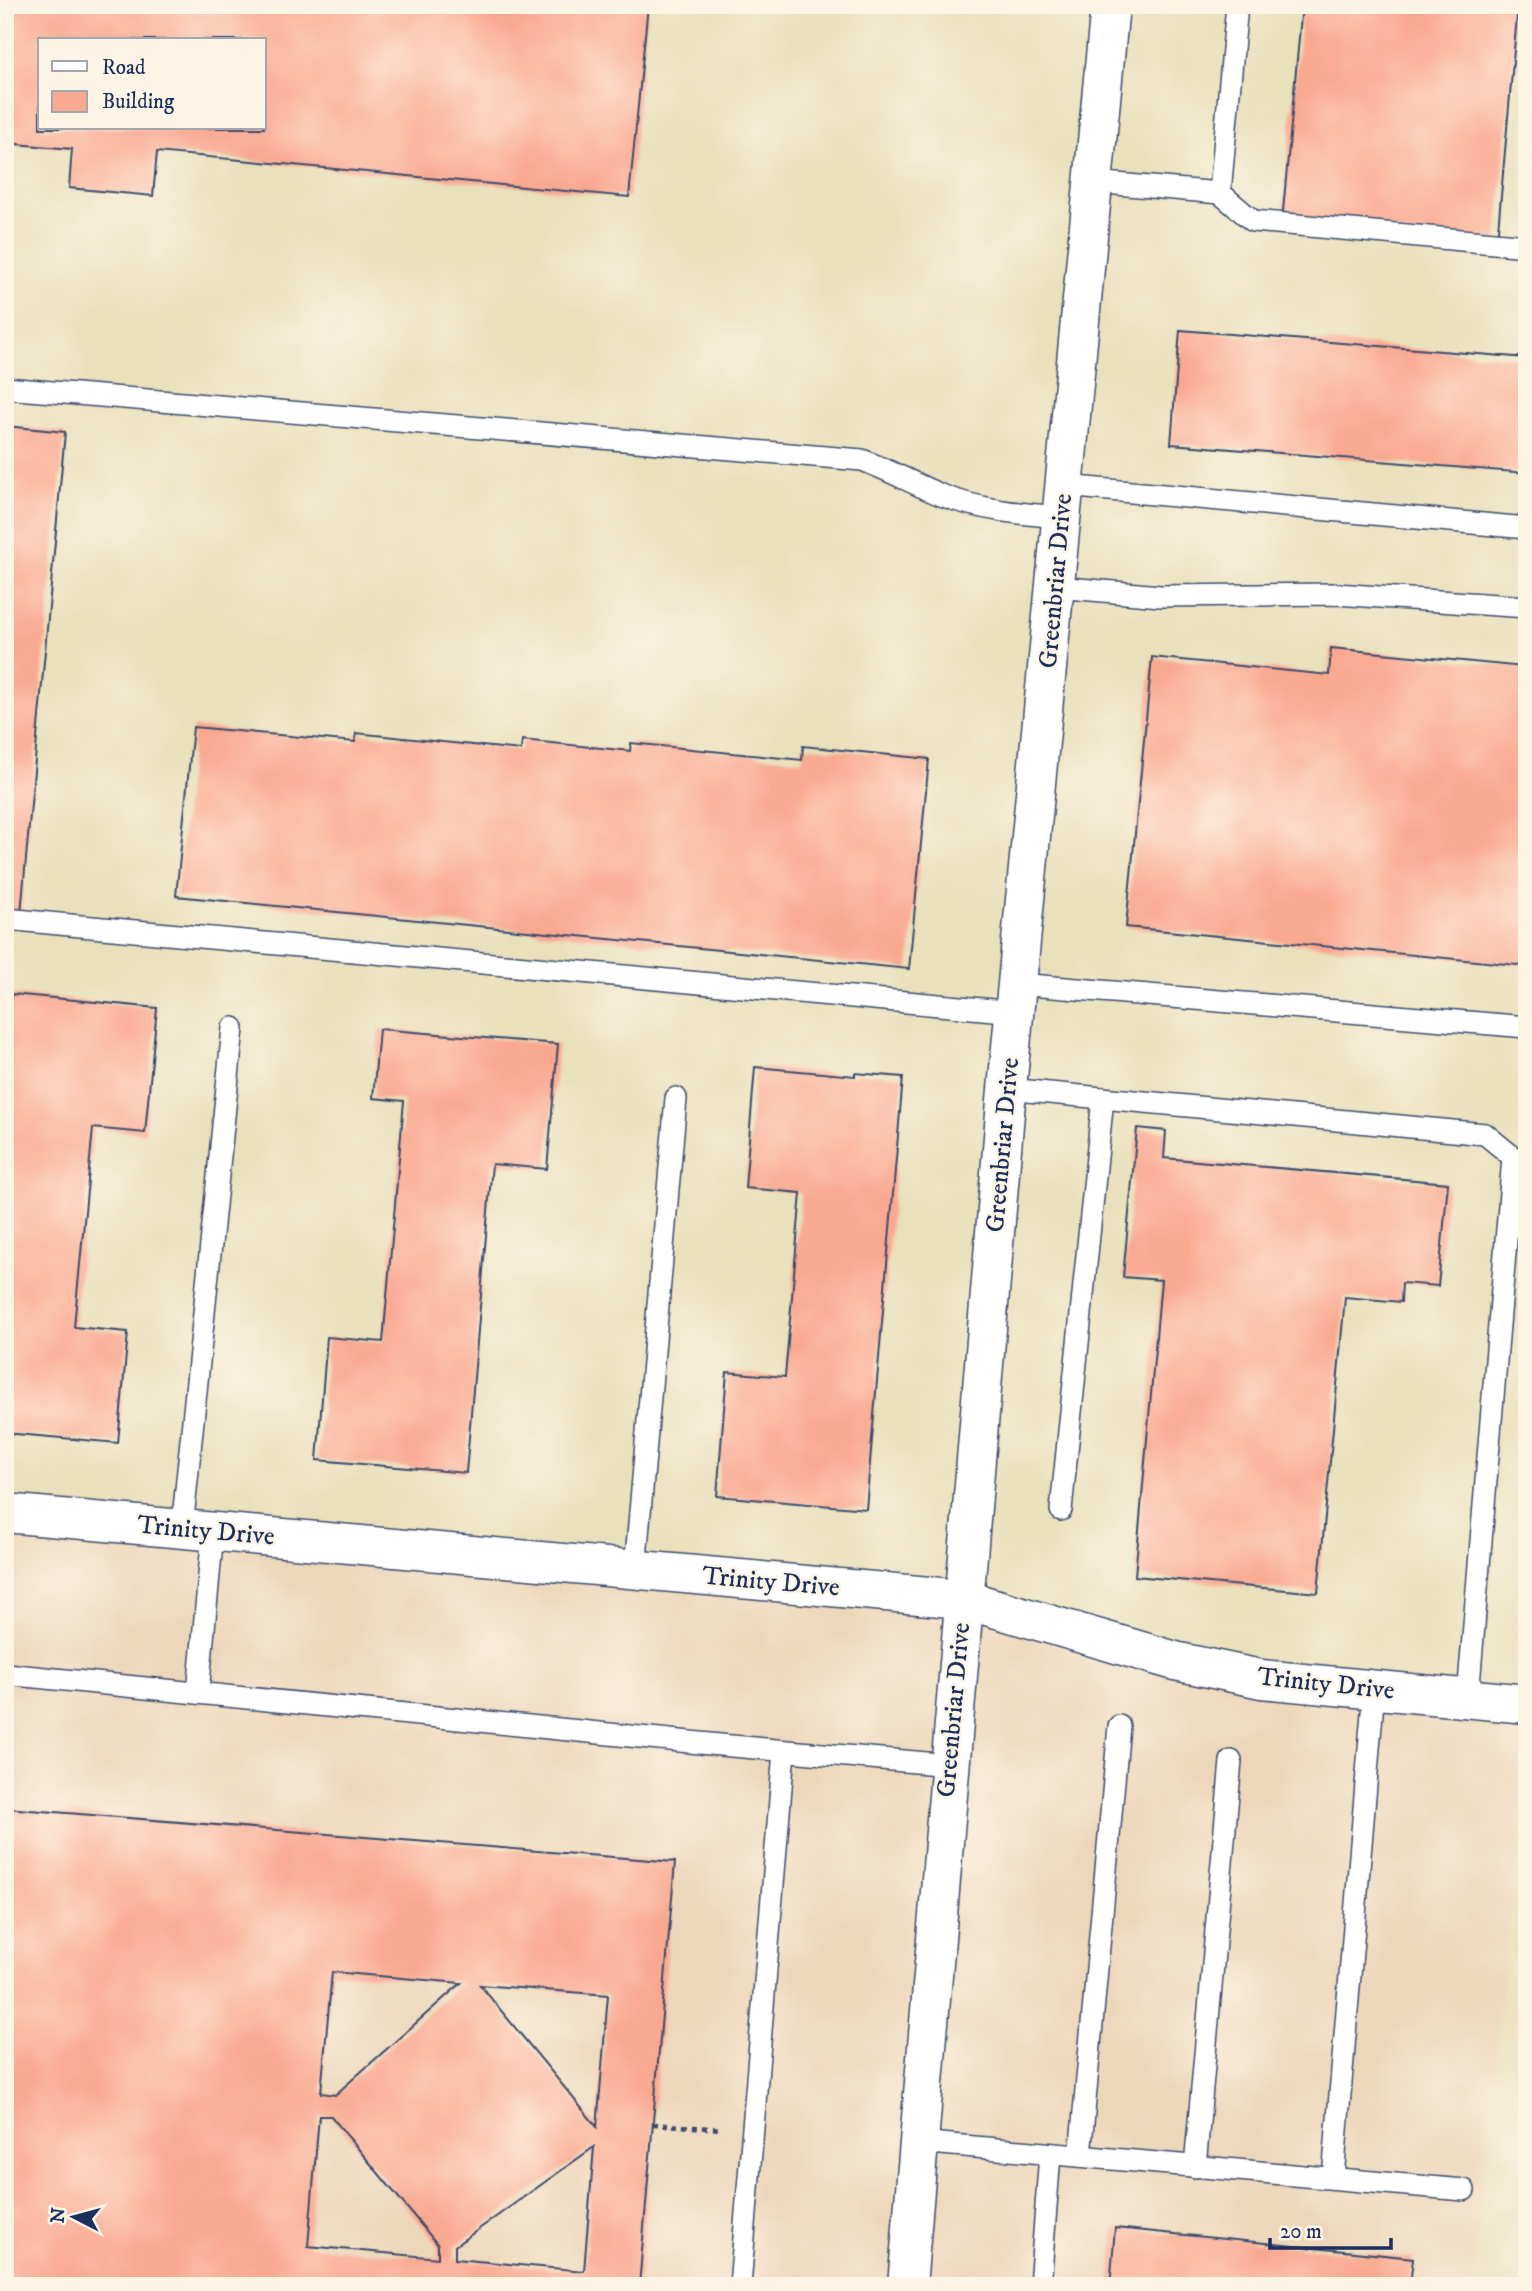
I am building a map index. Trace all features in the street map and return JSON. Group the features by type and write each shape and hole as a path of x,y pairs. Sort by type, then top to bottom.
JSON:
{"street":[{"name":"Greenbriar Drive","path":"906,2286 1007,1089 1110,5"},
{"name":"Trinity Drive","path":"5,1513 963,1599 1175,1661 1261,1679 1527,1704"}],"lane":[{"path":"1220,193 1237,5"},
{"path":"1093,182 1220,193 1253,221 1527,246"},
{"path":"5,388 862,460 893,471 941,495 1000,512 1064,502 1527,528"},
{"path":"1056,587 1161,596 1336,594 1527,607"},
{"path":"5,919 1016,998 1527,1027"},
{"path":"198,1693 198,1531 233,1028"},
{"path":"1007,1089 1485,1134 1513,1157 1468,1698"},
{"path":"635,1570 676,1098"},
{"path":"1061,1510 1103,1098"},
{"path":"5,1674 950,1765"},
{"path":"1333,2178 1374,1689"},
{"path":"1080,2156 1119,1726"},
{"path":"740,2286 784,1751"},
{"path":"1195,2166 1231,1761"},
{"path":"918,2142 1464,2190"},
{"path":"1040,2286 1050,2154"}],"path":[{"path":"653,2124 753,2131"}],"shaded area":[{"path":"5,1513 963,1599 1175,1661 1527,1704 1527,1739 1473,2286 5,2286"}],"building":[{"path":"5,5 648,5 629,197 157,152 153,196 69,188 72,149 5,143"},
{"path":"1302,5 1518,5 1497,241 1282,222"},
{"path":"1180,330 1527,358 1527,473 1171,444"},
{"path":"5,426 65,432 21,913 5,912"},
{"path":"1331,648 1523,667 1525,649 1527,650 1527,966 1126,927 1152,657 1329,675"},
{"path":"193,727 355,742 356,733 521,750 522,740 630,751 631,743 802,760 803,746 929,759 909,969 176,896"},
{"path":"12,994 157,1008 145,1133 93,1128 74,1327 128,1332 118,1443 5,1433 5,1062"},
{"path":"379,1029 558,1044 547,1169 492,1164 466,1473 317,1460 327,1337 383,1342 404,1101 373,1098"},
{"path":"755,1067 855,1076 855,1073 903,1077 866,1509 717,1496 727,1372 785,1377 801,1193 745,1188"},
{"path":"1137,1128 1166,1131 1164,1158 1448,1183 1438,1286 1402,1283 1401,1302 1345,1297 1318,1593 1135,1576 1161,1280 1123,1277"},
{"path":"5,1808 675,1862 639,2286 5,2286","holes":["332,1972 461,1983 335,2095 321,2093","480,1985 608,1995 597,2127","319,2116 331,2116 438,2245 438,2258 308,2246","594,2147 584,2271 455,2259 455,2246"]},
{"path":"1115,2228 1413,2258 1410,2286 1110,2286"}]}
